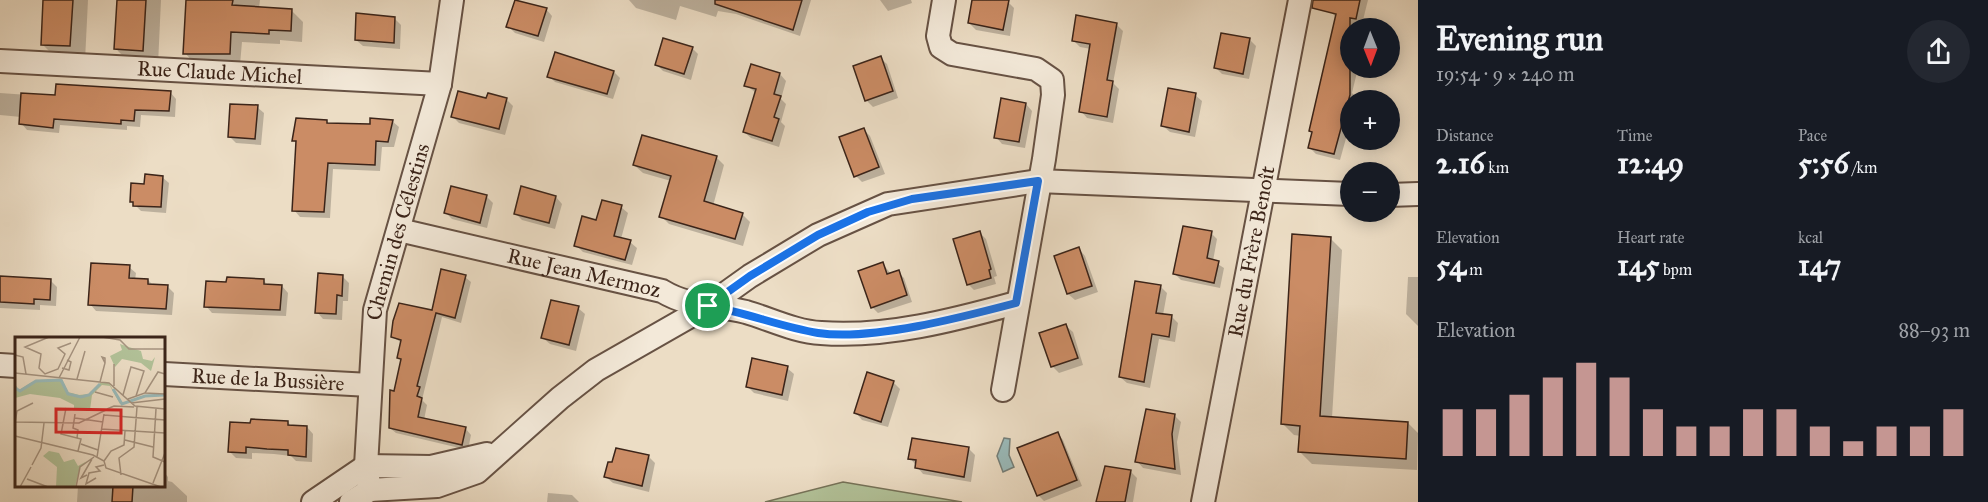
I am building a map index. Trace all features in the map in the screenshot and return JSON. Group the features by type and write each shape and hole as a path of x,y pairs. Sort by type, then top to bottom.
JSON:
{"street":[{"name":"Chemin des Célestins","path":"361,496 366,466 375,310 440,84 452,0"},
{"path":"944,0 938,36 941,47 952,54 1036,69 1052,80 1053,95 1003,390"},
{"name":"Rue du Frère Benoît","path":"1203,502 1300,0"},
{"name":"Rue Claude Michel","path":"0,61 440,84"},
{"path":"361,496 437,486 454,482 477,472 560,398 596,370 708,306 750,276 818,235 868,212 912,199 1038,181 1340,194"},
{"path":"1400,195 1418,194"},
{"name":"Rue Jean Mermoz","path":"399,230 662,291 680,302 746,312 819,333 879,332 974,314 1016,303"},
{"path":"0,365 15,366"},
{"name":"Rue de la Bussière","path":"165,374 370,385"},
{"path":"313,502 366,466 431,467 466,461 503,449"}],"green space":[{"path":"843,482 962,502 765,502"}],"water":[{"path":"1004,438 1010,439 1009,455 1014,467 1003,472 997,456"}],"building":[{"path":"43,0 73,0 70,46 41,45"},
{"path":"117,0 146,0 143,51 114,49"},
{"path":"186,0 233,0 232,5 292,9 291,31 269,30 269,34 231,32 230,54 183,54"},
{"path":"515,0 547,8 538,36 506,27"},
{"path":"715,0 802,0 793,30 715,4"},
{"path":"972,0 1009,0 1003,30 968,23"},
{"path":"1313,0 1360,0 1356,18 1340,18 1340,78 1350,78 1350,90 1340,90 1340,132 1334,154 1308,148 1312,132 1309,131 1336,14 1312,8"},
{"path":"356,13 395,17 394,43 355,40"},
{"path":"1076,15 1117,23 1107,80 1113,81 1107,117 1079,112 1090,44 1072,41"},
{"path":"1221,33 1250,38 1243,74 1214,68"},
{"path":"663,38 693,47 684,74 655,65"},
{"path":"555,52 614,71 607,94 547,77"},
{"path":"881,56 893,91 865,101 853,66"},
{"path":"751,64 780,73 774,94 781,96 774,117 779,119 772,141 743,132 756,89 744,86"},
{"path":"56,84 171,91 169,111 135,110 134,121 121,120 121,124 54,119 53,128 19,124 21,93 55,95"},
{"path":"1168,88 1196,93 1189,132 1161,126"},
{"path":"458,91 486,98 488,93 507,98 499,129 451,117"},
{"path":"1001,98 1026,103 1019,142 994,138"},
{"path":"230,104 258,105 255,139 228,137"},
{"path":"296,118 327,120 327,123 370,124 370,118 393,120 388,142 376,141 375,165 328,163 324,212 292,211 296,141 292,141"},
{"path":"864,128 879,167 854,177 839,137"},
{"path":"642,135 717,156 704,201 743,213 735,239 659,217 671,176 633,165"},
{"path":"145,174 163,176 161,207 133,206 133,202 130,202 131,183 144,184"},
{"path":"451,186 487,195 480,223 444,213"},
{"path":"521,186 556,196 549,223 514,214"},
{"path":"602,200 622,205 614,236 631,240 625,260 574,246 582,216 596,220"},
{"path":"1183,226 1212,231 1207,258 1219,261 1214,283 1173,274"},
{"path":"980,231 991,269 989,270 991,278 967,285 953,239"},
{"path":"1292,234 1331,237 1320,416 1408,422 1406,459 1298,452 1300,426 1281,424"},
{"path":"1079,247 1092,286 1067,294 1054,256"},
{"path":"883,262 887,274 899,270 907,295 871,308 858,271"},
{"path":"91,263 130,265 129,278 148,279 148,284 168,285 166,309 88,305"},
{"path":"441,269 466,275 455,318 436,313 417,386 420,387 417,396 422,398 418,417 466,427 462,445 389,428 390,390 394,391 401,359 397,358 401,340 391,337 393,321 399,303 432,310"},
{"path":"318,273 343,275 342,296 337,295 336,314 315,313"},
{"path":"0,276 51,279 50,300 34,299 34,304 0,302"},
{"path":"227,277 264,279 264,284 282,285 280,310 204,307 206,281 226,282"},
{"path":"1135,281 1161,285 1156,313 1172,315 1169,337 1152,334 1144,382 1119,377"},
{"path":"551,300 579,306 569,345 541,338"},
{"path":"1066,324 1078,358 1051,367 1039,333"},
{"path":"752,358 788,366 782,395 746,387"},
{"path":"867,372 894,381 881,422 854,413"},
{"path":"1146,409 1175,414 1172,434 1175,469 1135,462"},
{"path":"251,419 288,421 288,425 307,426 306,457 288,455 288,450 246,447 246,453 228,452 230,422 250,423"},
{"path":"1058,432 1077,480 1037,496 1017,448"},
{"path":"912,438 969,447 964,477 915,468 916,460 908,459"},
{"path":"616,448 649,455 642,486 604,477 608,462 612,462"},
{"path":"1105,466 1131,470 1125,502 1096,502"},
{"path":"113,487 133,487 132,502 112,502"}],"route":[{"path":"1038,181 1016,303 974,314 879,332 819,333 767,320 746,312 708,306 750,276 818,235 888,204 1038,181"}]}
